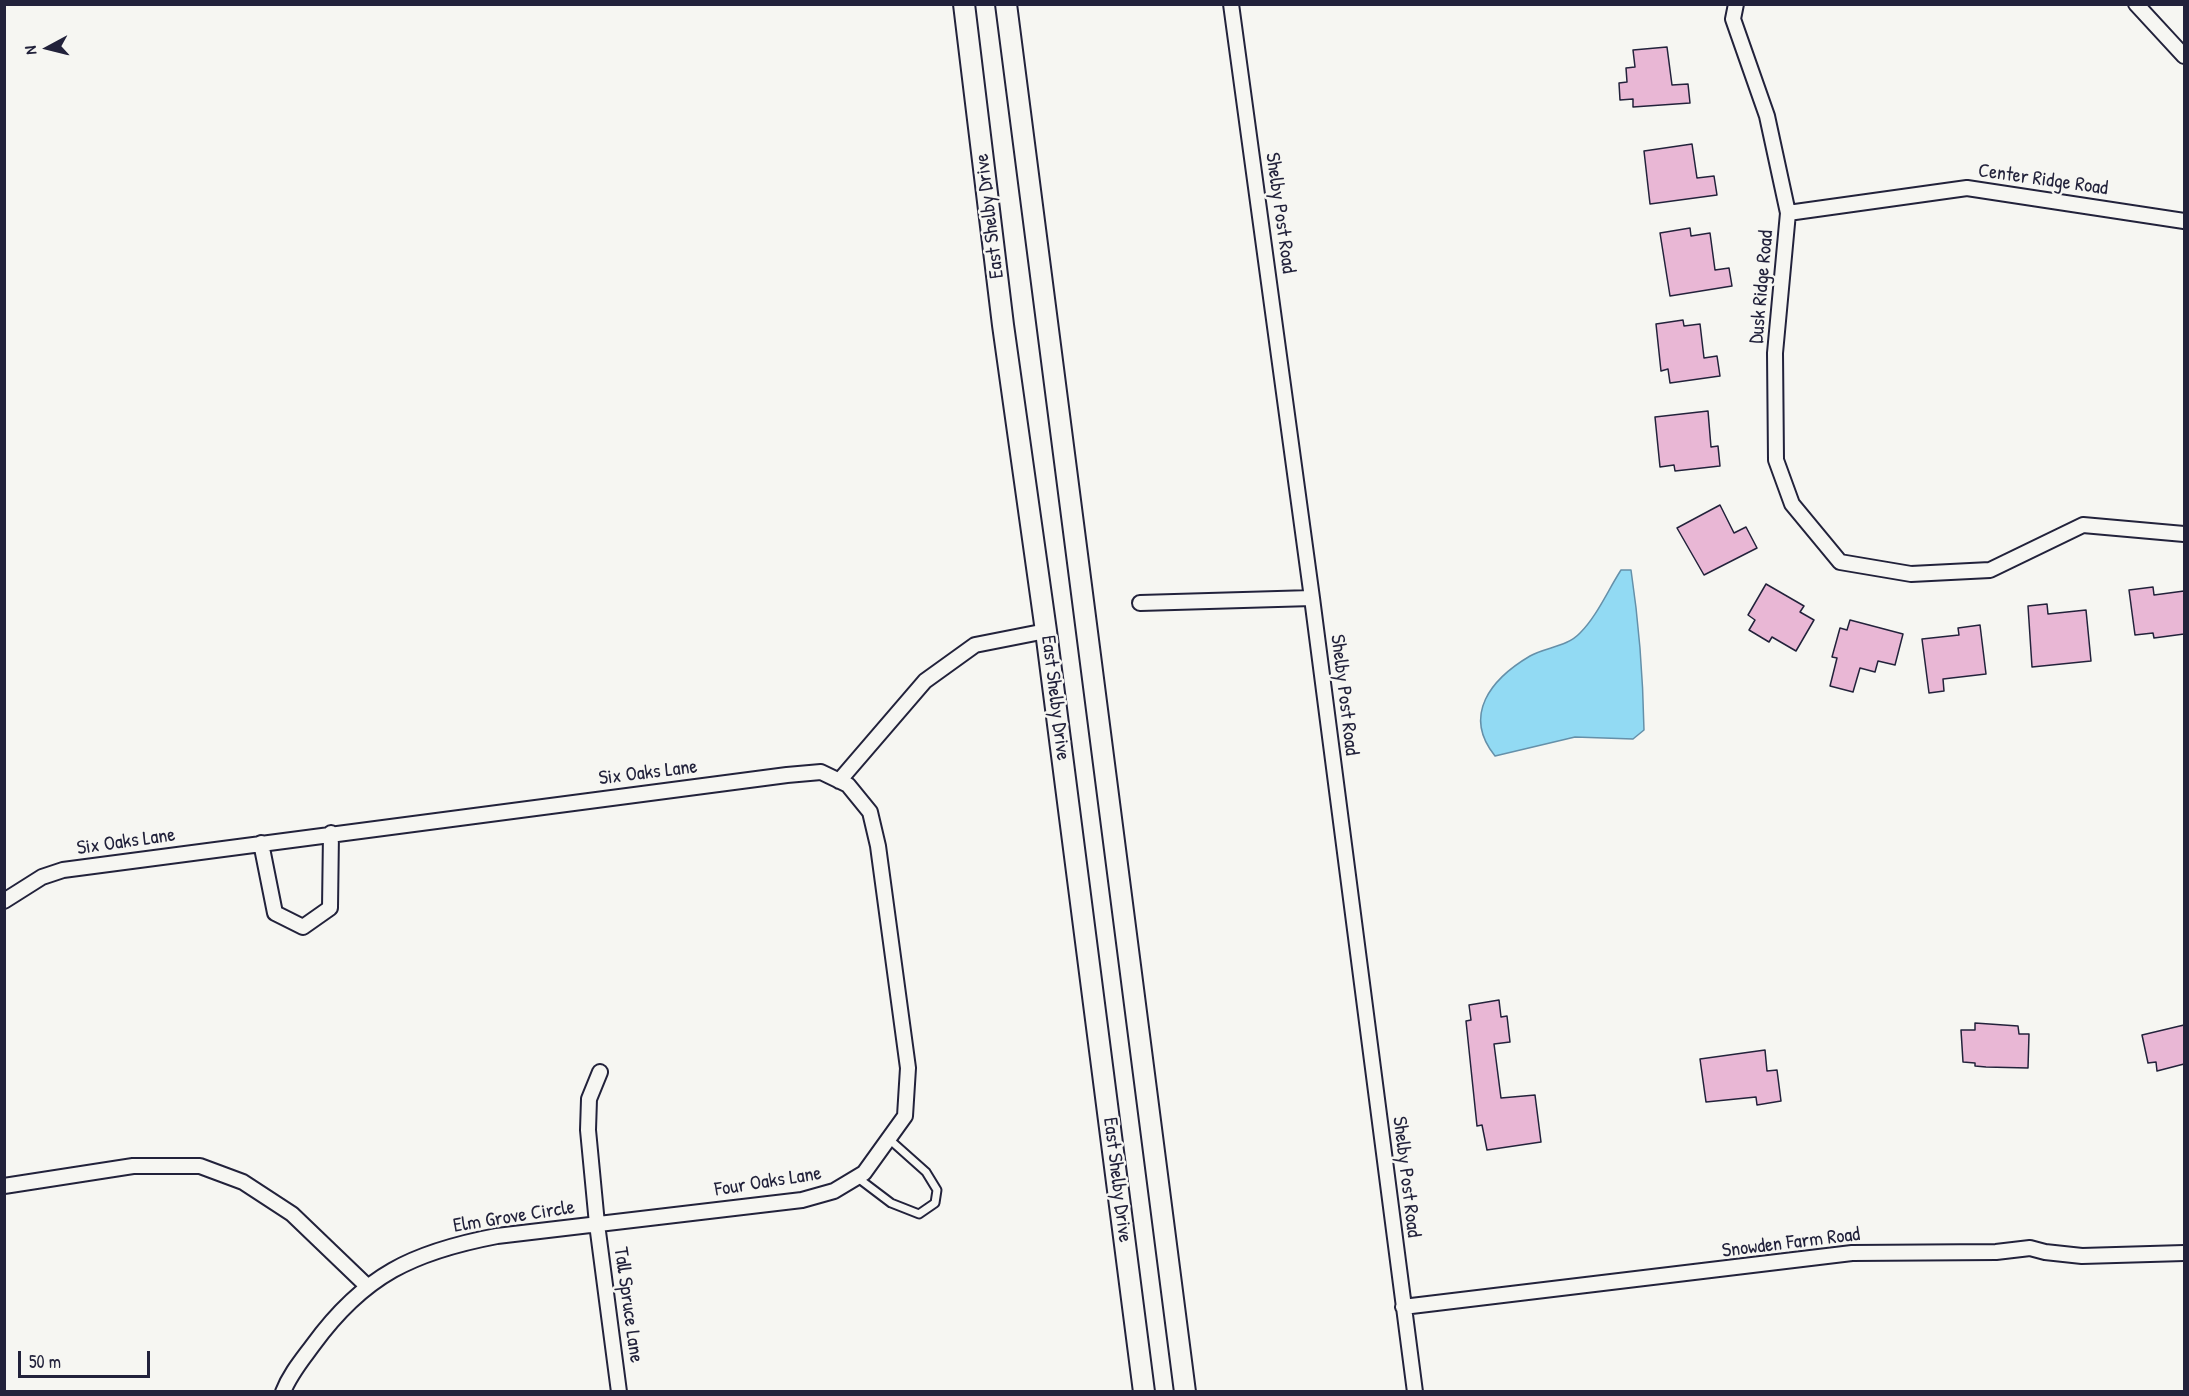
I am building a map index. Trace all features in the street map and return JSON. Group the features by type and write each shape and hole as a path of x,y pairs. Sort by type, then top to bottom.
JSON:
{"main road":[{"name":"East Shelby Drive","path":"964,4 1003,325 1046,631 1144,1392"},
{"name":"East Shelby Drive","path":"1006,4 1185,1392"}],"street":[{"name":"Shelby Post Road","path":"1231,4 1312,598 1415,1392"},
{"name":"Dusk Ridge Road","path":"1736,4 1732,20 1767,116 1788,213 1775,353 1776,460 1792,504 1840,562 1911,574 1990,570 2083,525 2184,534"},
{"path":"2136,4 2184,56"},
{"name":"Center Ridge Road","path":"1788,213 1967,188 2184,220"},
{"path":"1140,603 1312,598"},
{"path":"839,780 925,681 975,645 1046,631"},
{"name":"Six Oaks Lane","path":"4,901 42,877 63,870 331,833 821,771 848,785 870,812 884,895"},
{"path":"261,843 275,913 303,927 330,908 331,833"},
{"name":"Four Oaks Lane","path":"597,1224 802,1200 834,1191 858,1179 904,1116 908,1068 884,895"},
{"name":"Tall Spruce Lane","path":"600,1072 590,1099 588,1130 597,1224 620,1392"},
{"path":"4,1186 133,1166 200,1166 243,1182 292,1214 367,1286"},
{"name":"Elm Grove Circle","path":"283,1392 288,1379 329,1323 367,1286 423,1254 461,1243 597,1224"},
{"name":"Snowden Farm Road","path":"1403,1307 1852,1253 1996,1252 2030,1248 2082,1256 2184,1253"}],"lane":[{"path":"858,1179 891,1203 919,1214 935,1203 937,1190 926,1172 889,1139"}],"water":[{"path":"1621,570 1631,570 1640,650 1644,730 1633,739 1575,737 1495,756 1485,741 1481,726 1481,712 1493,687 1516,665 1530,656 1575,638 1597,611"}],"building":[{"path":"1667,47 1672,85 1688,84 1690,103 1633,107 1633,99 1620,100 1619,83 1627,82 1626,68 1635,67 1633,50"},
{"path":"1692,144 1697,178 1714,176 1717,195 1650,204 1644,151"},
{"path":"1690,228 1691,236 1710,233 1715,270 1729,268 1732,286 1670,296 1660,233"},
{"path":"1683,320 1684,326 1700,324 1704,358 1717,356 1720,376 1670,383 1668,369 1661,371 1656,324"},
{"path":"1708,411 1711,447 1718,446 1720,466 1675,471 1674,465 1660,467 1655,417"},
{"path":"1720,505 1734,533 1746,527 1757,548 1704,575 1677,528"},
{"path":"1766,584 1804,606 1800,612 1814,620 1796,651 1772,637 1769,642 1749,630 1755,620 1748,615"},
{"path":"2153,587 2154,595 2184,591 2184,634 2154,638 2153,633 2135,635 2129,590"},
{"path":"2047,604 2048,614 2086,610 2091,661 2032,667 2028,606"},
{"path":"1850,620 1903,634 1895,665 1878,661 1875,672 1860,668 1853,692 1830,686 1837,658 1832,657 1840,628 1847,630"},
{"path":"1980,625 1986,674 1943,679 1944,691 1929,693 1922,639 1959,635 1958,628"},
{"path":"1499,1000 1501,1017 1507,1016 1510,1042 1494,1044 1501,1098 1535,1095 1541,1142 1487,1150 1482,1125 1477,1126 1466,1021 1471,1020 1469,1005"},
{"path":"1975,1023 2018,1026 2019,1034 2029,1034 2028,1068 1975,1066 1975,1063 1963,1062 1961,1030 1975,1030"},
{"path":"2184,1025 2184,1064 2157,1071 2156,1062 2148,1063 2142,1035"},
{"path":"1765,1050 1767,1071 1777,1070 1781,1101 1757,1105 1756,1097 1706,1102 1700,1059"}]}
